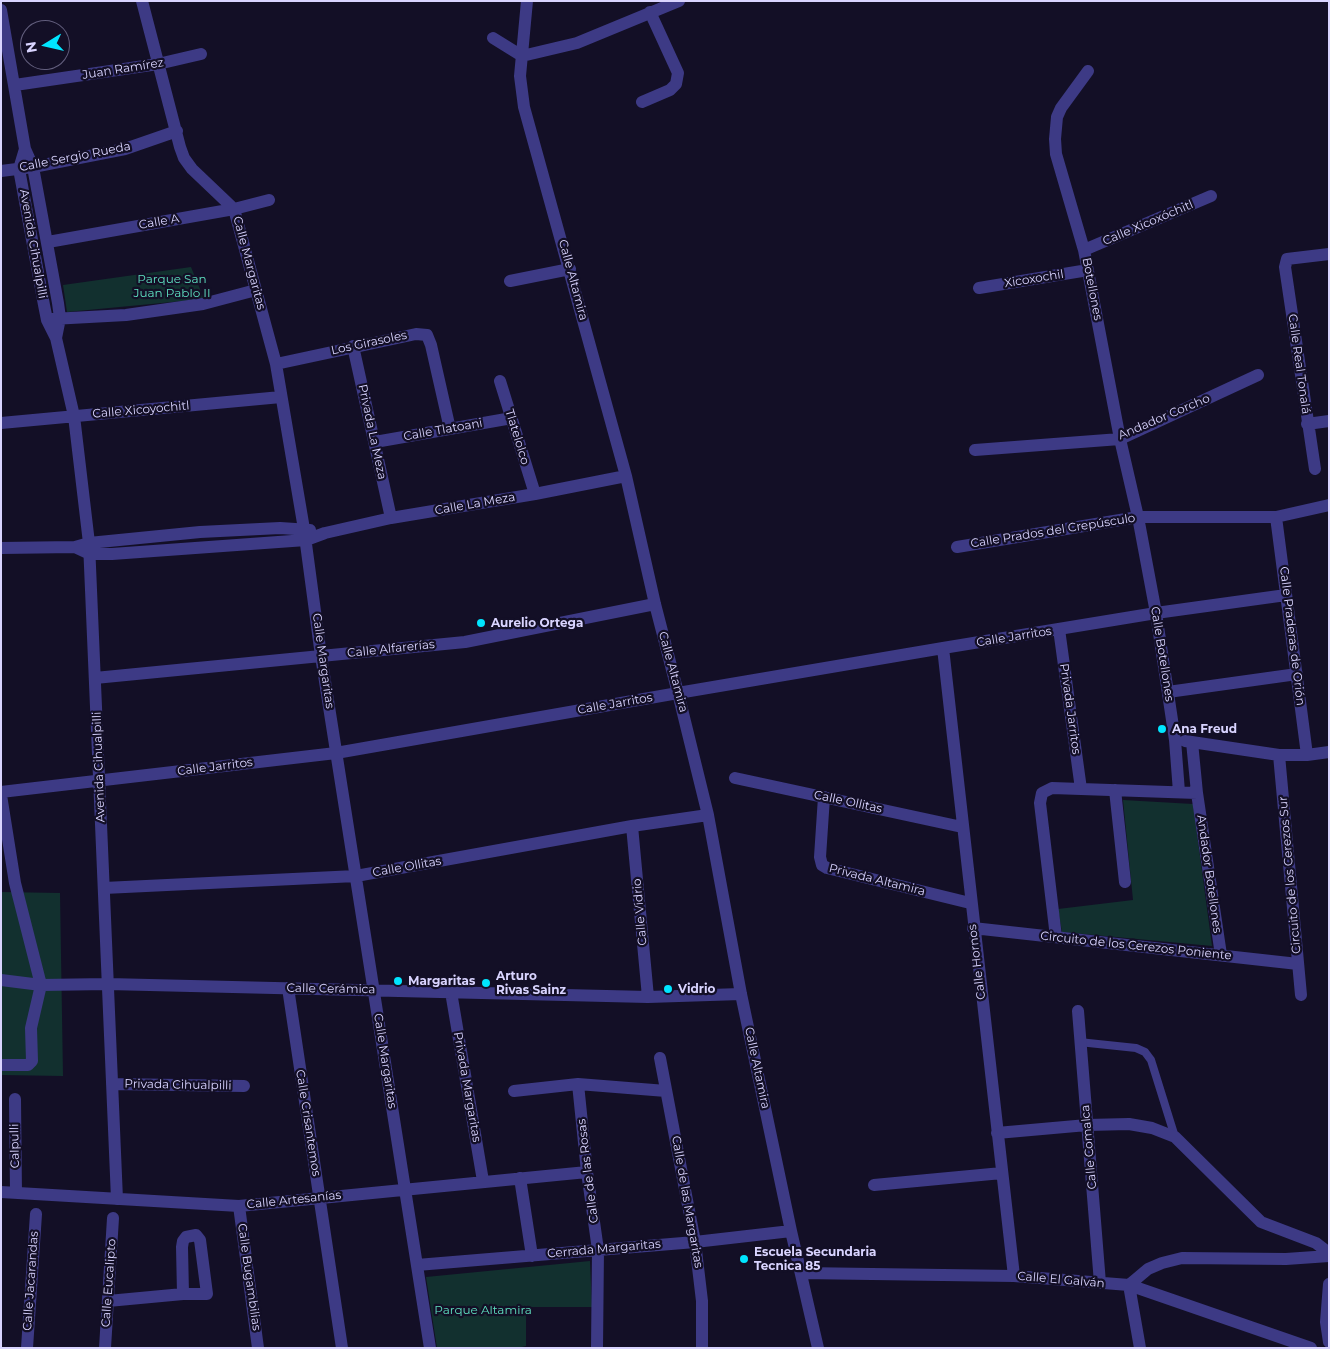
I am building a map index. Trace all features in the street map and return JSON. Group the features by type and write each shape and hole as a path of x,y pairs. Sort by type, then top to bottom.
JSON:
{"street":[{"name":"Calle Margaritas","path":"142,1 184,158 234,209 276,364 305,535 321,656 430,1348"},
{"name":"Calle Altamira","path":"527,1 520,76 524,107 626,476 655,604 708,815 741,994 800,1273 818,1348"},
{"path":"493,38 522,56 577,43 679,1"},
{"name":"Avenida Cihualpilli","path":"1,10 5,56 15,85 25,149 33,167 48,242 56,338 74,416 90,548 117,1199"},
{"path":"642,102 670,90 676,84 678,74 650,12"},
{"name":"Juan Ramírez","path":"15,85 158,64 201,54"},
{"name":"Botellones","path":"1088,71 1061,108 1057,117 1054,139 1056,154 1084,250 1120,439 1138,517"},
{"name":"Calle Sergio Rueda","path":"1,171 33,167 125,149 177,131"},
{"name":"Avenida Cihualpilli","path":"25,149 20,169 54,319"},
{"name":"Calle Xicoxóchitl","path":"1084,250 1211,196"},
{"name":"Calle A","path":"48,242 234,209 270,200"},
{"name":"Calle Real Tonalá","path":"1315,469 1285,267 1287,259 1329,254"},
{"path":"510,281 570,269"},
{"name":"Xicoxochil","path":"979,288 1088,270"},
{"path":"54,319 126,314 203,304 256,290"},
{"name":"Los Girasoles","path":"276,364 416,334 428,335 450,429"},
{"name":"Privada La Meza","path":"354,346 390,518"},
{"name":"Andador Corcho","path":"975,450 1120,439 1258,375"},
{"name":"Tlatelolco","path":"500,381 535,494"},
{"name":"Calle Xicoyochitl","path":"1,423 281,397"},
{"name":"Calle Tlatoani","path":"375,442 512,418"},
{"path":"1307,424 1329,421"},
{"name":"Calle La Meza","path":"1,548 90,548 305,535 626,476"},
{"name":"Calle Prados del Crepúsculo","path":"957,547 1138,517 1276,517 1329,505"},
{"name":"Calle Botellones","path":"1138,517 1156,613 1168,692 1175,740 1179,792"},
{"name":"Calle Praderas de Orión","path":"1276,517 1307,755"},
{"name":"Calle Jarritos","path":"1,794 336,753 943,648 1156,613 1286,595"},
{"name":"Calle Alfarerías","path":"95,678 464,642 655,604"},
{"name":"Privada Jarritos","path":"1059,629 1081,789"},
{"name":"Calle Hornos","path":"943,648 970,903 1014,1276"},
{"path":"1168,692 1296,674"},
{"path":"1175,740 1279,755 1307,755 1329,752"},
{"path":"1056,937 1040,803 1042,793 1052,788 1197,793 1192,742"},
{"name":"Circuito de los Cerezos Sur","path":"1279,755 1302,996"},
{"name":"Calle Ollitas","path":"735,778 962,827"},
{"path":"1115,790 1125,882"},
{"name":"Andador Botellones","path":"1197,793 1221,955"},
{"path":"1,794 15,883 41,985 31,1028 32,1061 28,1064 1,1065"},
{"name":"Privada Altamira","path":"824,797 820,857 822,865 827,868 970,903"},
{"name":"Calle Ollitas","path":"104,888 356,876 632,826 708,815"},
{"name":"Calle Vidrio","path":"632,826 648,997"},
{"name":"Circuito de los Cerezos Poniente","path":"973,928 1298,964"},
{"name":"Calle Cerámica","path":"1,980 41,985 108,984 648,997 741,994"},
{"name":"Calle Crisantemos","path":"288,988 342,1348"},
{"name":"Privada Margaritas","path":"451,992 483,1181"},
{"name":"Calle Comalca","path":"1078,1011 1079,1042 1100,1283"},
{"name":"Calle de las Margaritas","path":"660,1058 695,1242 702,1302 702,1348"},
{"name":"Privada Cihualpilli","path":"112,1084 244,1086"},
{"path":"514,1091 578,1084 666,1091"},
{"name":"Calle de las Rosas","path":"578,1084 587,1172 598,1250 597,1348"},
{"name":"Calpulli","path":"15,1099 16,1193"},
{"path":"997,1133 1087,1125 1129,1124 1152,1128 1175,1137 1262,1222 1316,1243 1329,1254"},
{"name":"Calle Artesanías","path":"1,1192 239,1206 587,1172"},
{"path":"874,1185 1002,1173"},
{"path":"520,1178 532,1256"},
{"name":"Calle Bugambilias","path":"239,1206 258,1348"},
{"name":"Calle Jacarandas","path":"27,1348 36,1214"},
{"name":"Calle Eucalipto","path":"105,1348 114,1218"},
{"name":"Cerrada Margaritas","path":"417,1265 695,1242 791,1231"},
{"path":"108,1301 183,1294 207,1294 200,1240 196,1235 186,1237 183,1241 183,1294"},
{"path":"1140,1348 1129,1285 1148,1269 1182,1258 1286,1260 1329,1254"},
{"name":"Calle El Galván","path":"800,1273 1014,1276 1129,1285 1311,1348"},
{"path":"1329,1284 1326,1322 1329,1342"}],"lane":[{"path":"1079,1042 1136,1048 1145,1052 1151,1060 1175,1137"}],"green space":[{"name":"Parque San Juan Pablo II","path":"191,267 204,299 67,312 63,285"},
{"path":"1123,800 1193,804 1212,946 1062,932 1058,909 1133,900"},
{"path":"1,892 60,893 63,1076 1,1075"},
{"name":"Parque Altamira","path":"590,1261 592,1307 526,1307 526,1346 517,1348 437,1348 426,1277"}],"place":[{"name":"Aurelio Ortega","path":"481,623"},
{"name":"Ana Freud","path":"1162,729"},
{"name":"Margaritas","path":"398,981"},
{"name":"Arturo Rivas Sainz","path":"486,983"},
{"name":"Vidrio","path":"668,989"},
{"name":"Escuela Secundaria Tecnica 85","path":"744,1259"}]}
